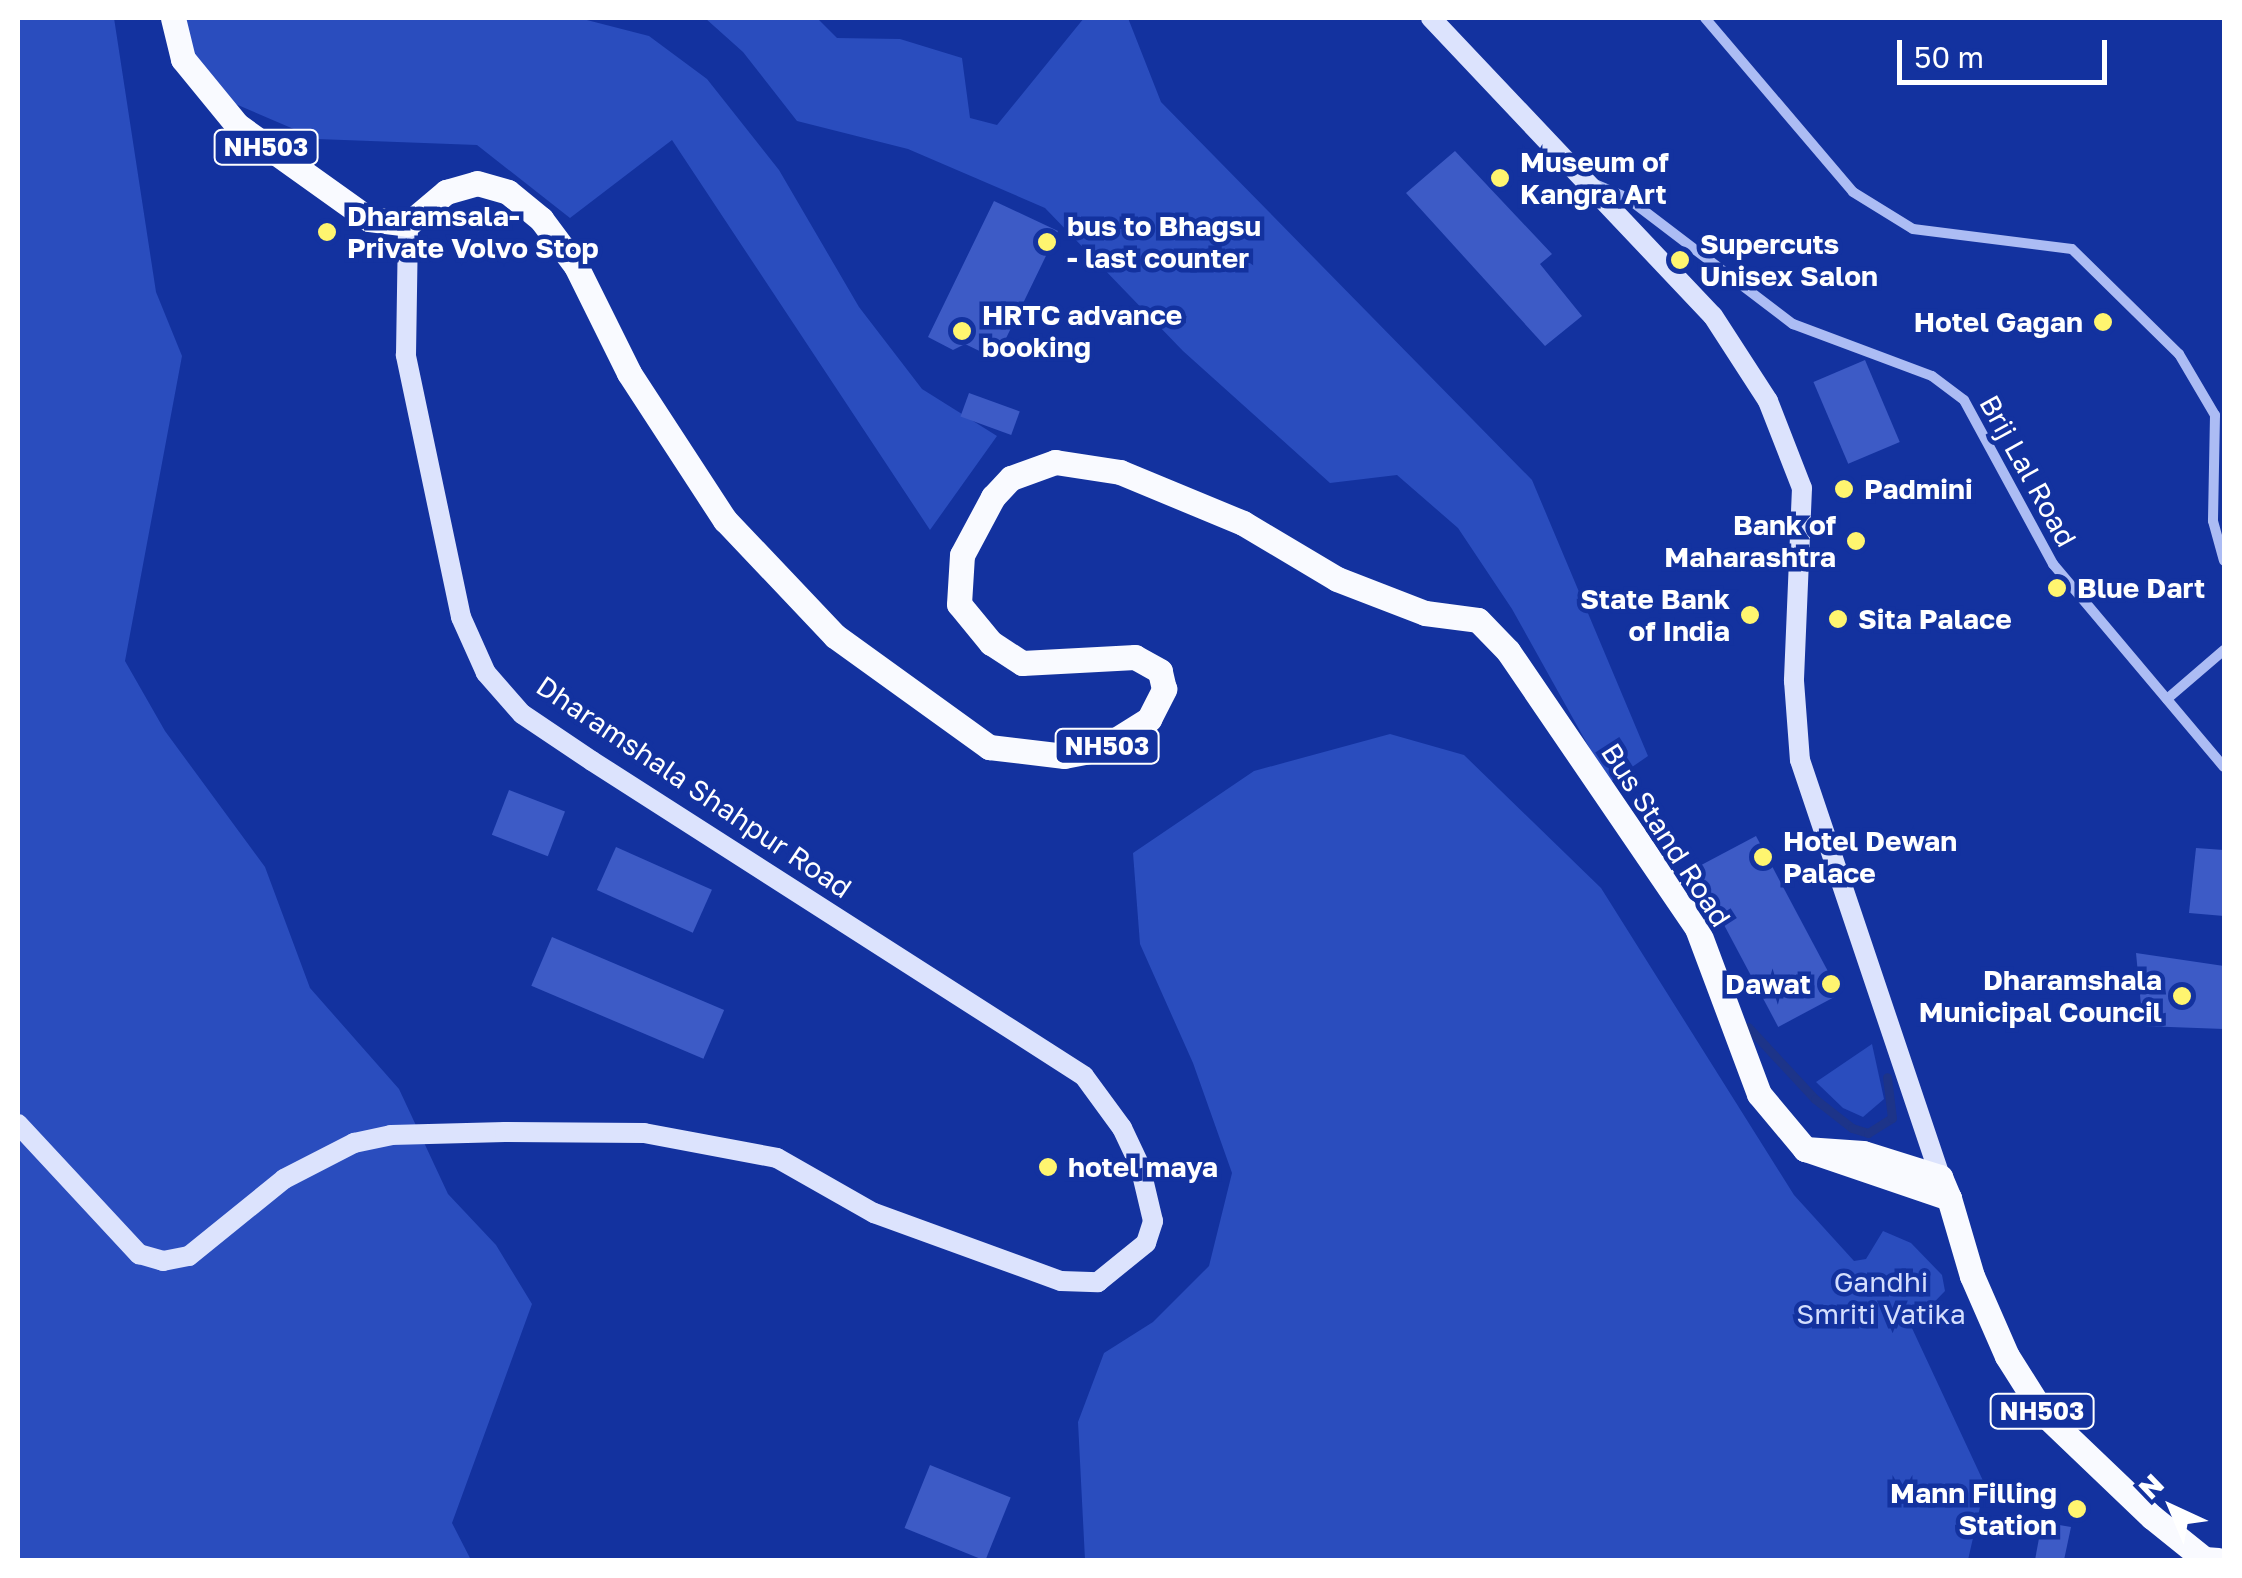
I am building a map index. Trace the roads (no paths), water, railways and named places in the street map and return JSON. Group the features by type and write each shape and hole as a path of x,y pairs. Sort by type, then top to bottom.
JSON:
{"main road":[{"name":"NH503","path":"172,18 183,59 237,124 370,219 408,224"},
{"path":"1430,18 1714,316 1768,401 1802,488 1794,681 1800,760 1944,1188"},
{"name":"Bus Stand Road","path":"408,224 446,192 477,183 508,192 541,219 576,266 629,373 725,520 835,636 990,748 1036,756 1101,749 1149,719 1164,690 1160,671 1134,657 1022,663 991,644 959,604 962,555 993,497 1012,478 1055,462 1120,472 1243,524 1337,579 1426,612 1478,620 1508,651 1698,928 1759,1094 1805,1149 1944,1188"},
{"name":"Dharamshala Shahpur Road","path":"18,1124 139,1254 163,1262 189,1256 284,1179 354,1143 391,1135 506,1132 644,1133 776,1158 874,1212 1060,1281 1098,1282 1146,1243 1153,1221 1140,1166 1114,1114 1084,1076 578,752 522,714 486,673 461,617 406,355 408,224"},
{"name":"NH503","path":"1944,1188 1992,1324 2043,1413 2152,1517 2204,1559 2218,1560"}],"street":[{"path":"1705,18 1853,192 1913,229 2072,249 2179,354 2215,415 2213,521 2224,561"},
{"name":"Brij Lal Road","path":"1582,178 1626,198 1793,324 1932,376 1964,400 2054,564 2224,767"},
{"path":"2167,699 2224,650"}],"waterway":[{"path":"1748,1027 1815,1099 1852,1128 1868,1133 1892,1118 1887,1077"}],"place":[{"name":"Museum of Kangra Art","path":"1500,178"},
{"name":"Dharamsala- Private Volvo Stop","path":"327,232"},
{"name":"bus to Bhagsu - last counter","path":"1047,242"},
{"name":"Supercuts Unisex Salon","path":"1680,260"},
{"name":"Hotel Gagan","path":"2103,322"},
{"name":"HRTC advance booking","path":"962,331"},
{"name":"Padmini","path":"1844,489"},
{"name":"Bank of Maharashtra","path":"1856,541"},
{"name":"Blue Dart","path":"2057,588"},
{"name":"State Bank of India","path":"1750,615"},
{"name":"Sita Palace","path":"1838,619"},
{"name":"Hotel Dewan Palace","path":"1763,857"},
{"name":"Dawat","path":"1831,984"},
{"name":"Dharamshala Municipal Council","path":"2182,996"},
{"name":"hotel maya","path":"1048,1167"},
{"name":"Mann Filling Station","path":"2077,1509"}],"park label":[{"name":"Gandhi Smriti Vatika","path":"1881,1298"}]}
